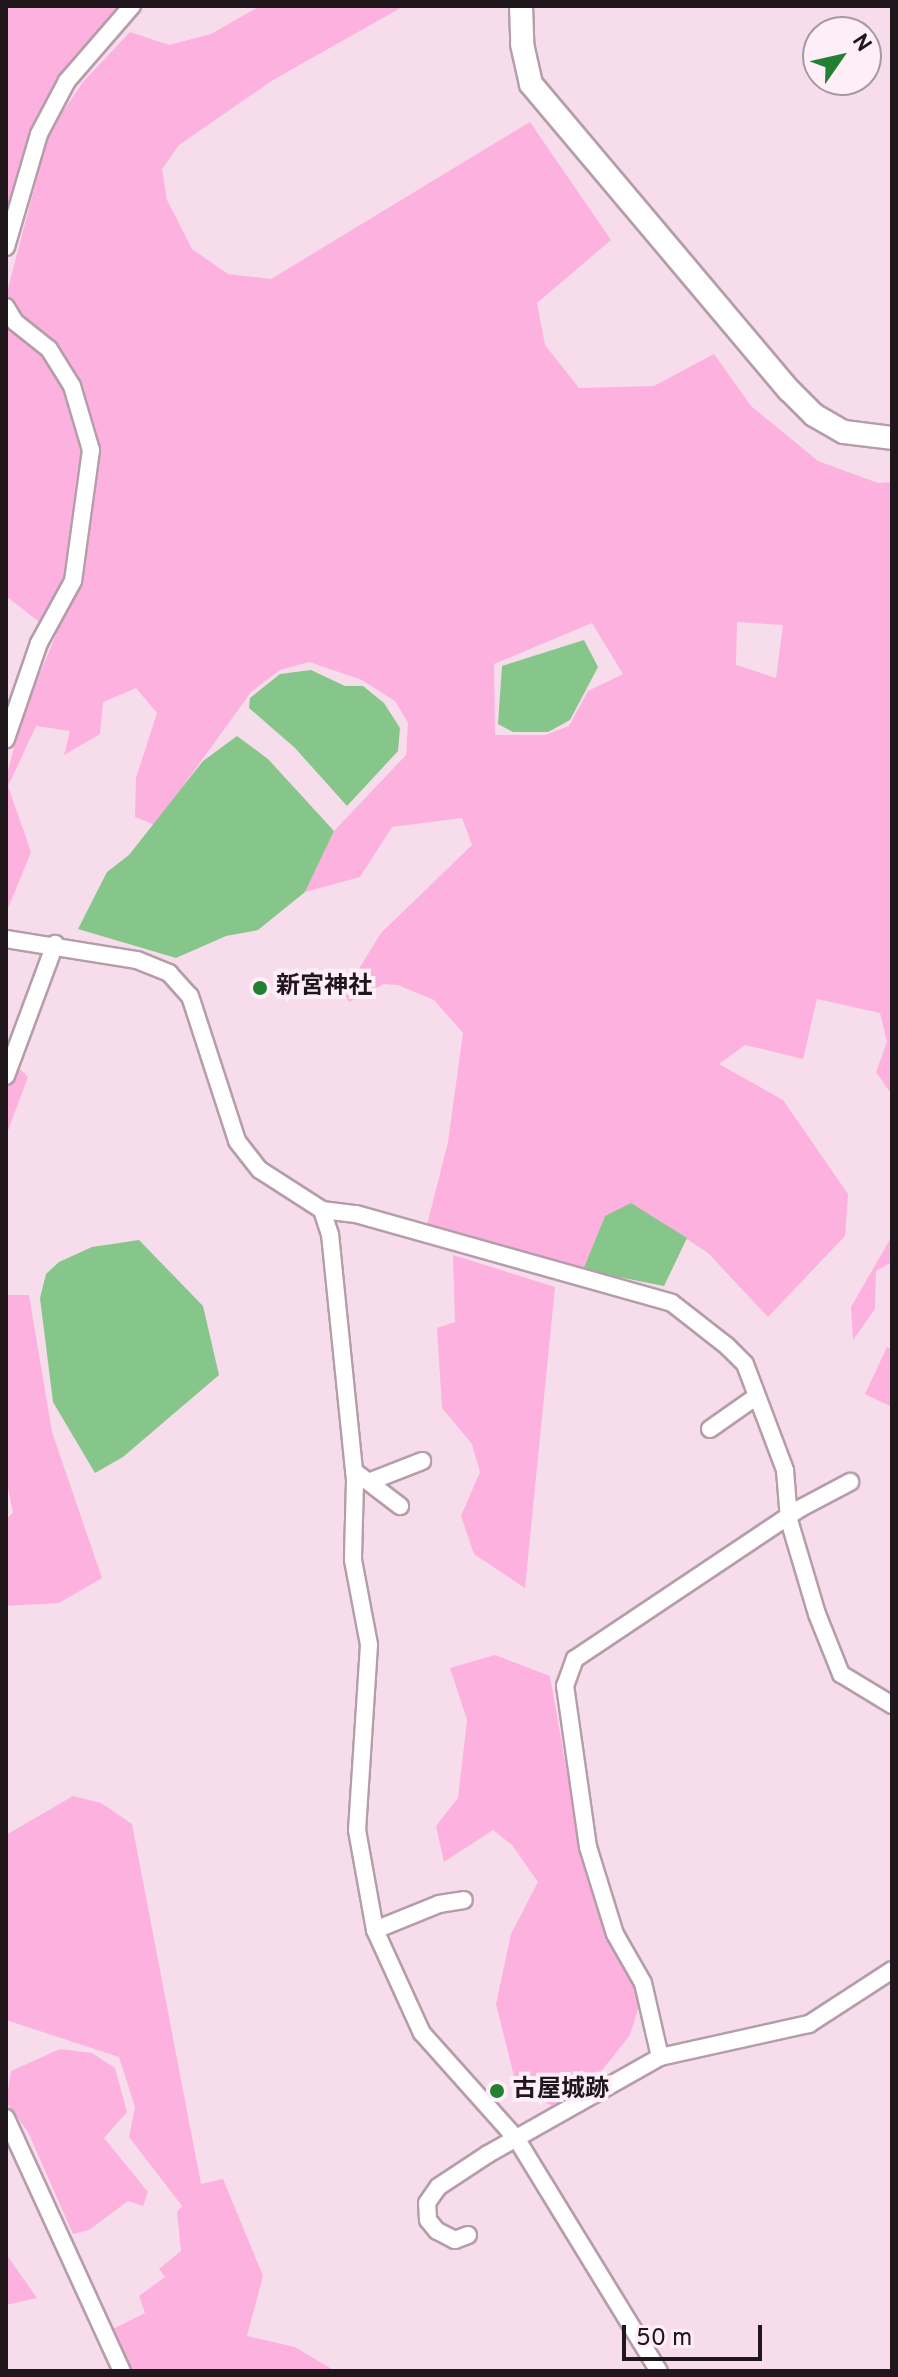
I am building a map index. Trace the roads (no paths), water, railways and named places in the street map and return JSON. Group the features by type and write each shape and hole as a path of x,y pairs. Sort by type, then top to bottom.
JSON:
{"street":[{"path":"6,247 39,134 67,81 132,6"},
{"path":"521,6 522,44 531,84 789,390 814,415 844,432 892,438"},
{"path":"6,307 15,322 49,349 72,386 91,450 73,581 39,643 6,739"},
{"path":"6,939 55,944 137,960 169,973 190,996 237,1141 260,1170 322,1210 356,1214 672,1303 745,1364 785,1470 789,1520 817,1614 841,1674 892,1705"},
{"path":"6,1076 55,944"},
{"path":"322,1210 330,1234 354,1471 353,1560 369,1645 357,1830 375,1930 422,2033 516,2138 659,2371"},
{"path":"710,1429 757,1396"},
{"path":"371,1481 422,1461"},
{"path":"354,1471 400,1506"},
{"path":"660,2057 643,1983 615,1934 588,1847 565,1686 575,1659 789,1520 799,1509 850,1482"},
{"path":"375,1930 439,1904 464,1900"},
{"path":"468,2235 455,2240 437,2231 428,2220 427,2203 438,2187 516,2138 660,2057 809,2024 892,1970"},
{"path":"6,2118 122,2371"}],"place":[{"name":"新宮神社","path":"260,988"},
{"name":"古屋城跡","path":"497,2091"}]}
